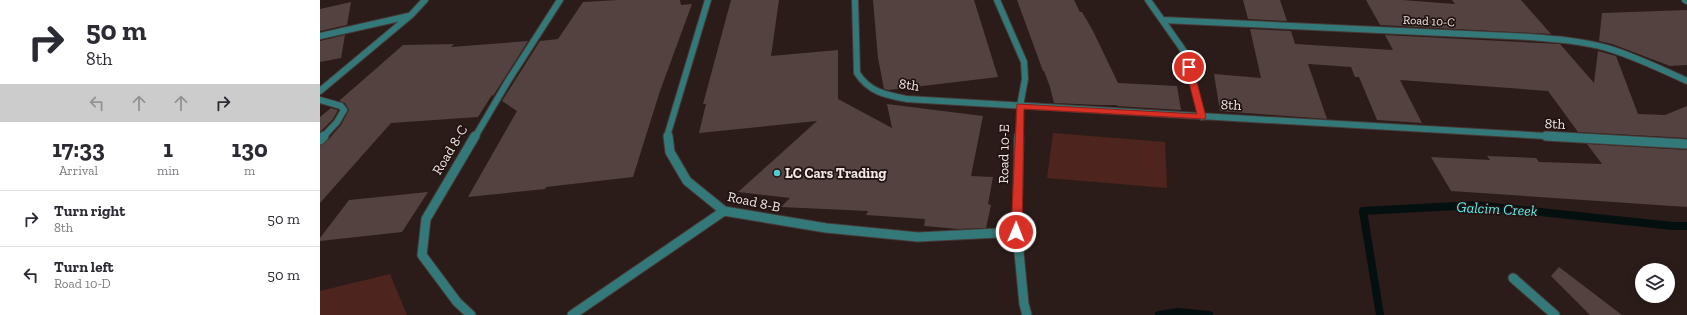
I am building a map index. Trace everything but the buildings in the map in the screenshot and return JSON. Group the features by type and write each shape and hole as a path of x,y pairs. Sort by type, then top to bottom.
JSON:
{"street":[{"path":"320,91 411,15 425,0"},
{"name":"Road 8-C","path":"471,315 458,302 422,255 426,219 508,81 543,29 560,0"},
{"name":"Road 8-B","path":"708,0 668,133 670,152 687,181 724,211 826,228 918,237 1016,232"},
{"name":"8th","path":"856,0 857,73 862,84 880,93 907,99 1687,144"},
{"name":"Road 10-E","path":"997,0 1024,62 1025,79 1020,106 1016,232 1024,304 1027,315"},
{"path":"1148,0 1186,54 1202,117"},
{"path":"320,36 411,15"},
{"name":"Road 10-C","path":"1163,20 1530,37 1563,40 1596,46 1644,62 1687,81"},
{"path":"320,100 341,106 344,110 337,122 320,140"},
{"path":"572,315 724,211"},
{"path":"1513,278 1555,315"}],"shaded area":[{"path":"1053,133 1165,142 1167,188 1047,178"},
{"path":"390,274 407,315 320,315 320,291"}],"waterway":[{"name":"Galcim Creek","path":"1380,315 1363,211 1475,205 1673,226 1687,226"},
{"name":"Galcim Creek","path":"1159,315 1178,312 1209,315"}],"place":[{"name":"LC Cars Trading","path":"777,173"}],"route":[{"path":"1016,232 1020,106 1202,117 1189,67"}]}
